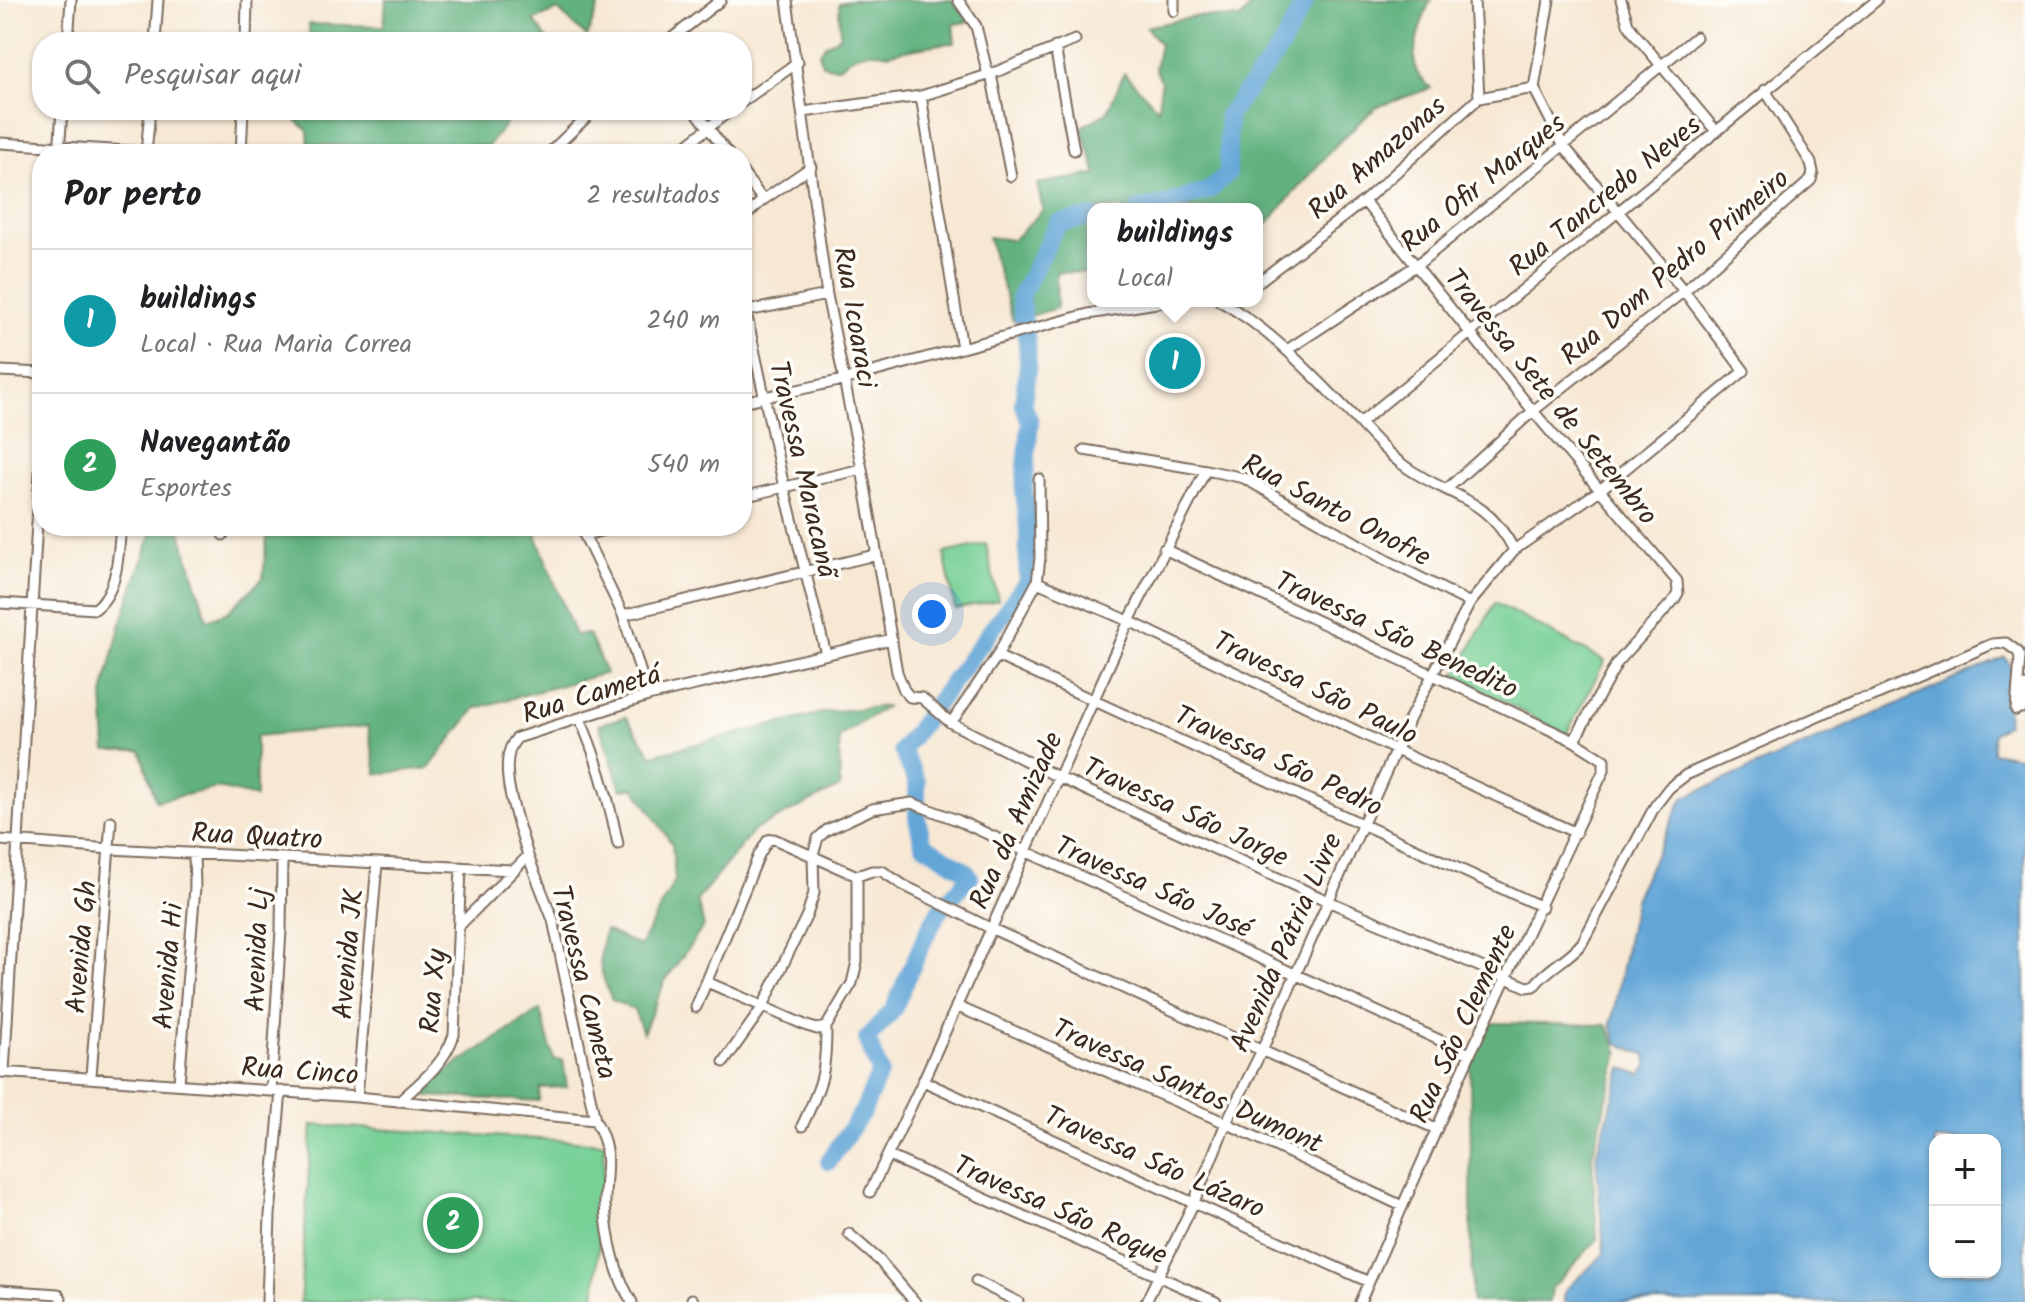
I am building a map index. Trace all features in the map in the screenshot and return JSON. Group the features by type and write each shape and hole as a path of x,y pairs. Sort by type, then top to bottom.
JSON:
{"street":[{"path":"69,32 71,0"},
{"path":"156,32 158,0"},
{"path":"246,32 247,0"},
{"path":"680,32 721,0"},
{"name":"Rua Icoaraci","path":"787,0 798,62 827,295 892,639"},
{"path":"958,0 976,26 990,75 1011,176"},
{"path":"1174,0 1174,11"},
{"path":"1474,0 1479,98"},
{"path":"1549,0 1534,88 1563,145 1684,291"},
{"path":"1621,0 1628,24 1716,131"},
{"name":"Rua Tancredo Neves","path":"1360,423 1877,0"},
{"name":"Rua Ofir Marques","path":"1287,350 1417,265 1696,37"},
{"path":"803,112 921,96 990,75 1075,40"},
{"path":"1055,47 1074,150"},
{"path":"752,95 798,62"},
{"name":"Rua Amazonas","path":"1263,278 1364,201 1479,98 1534,88"},
{"name":"Rua Dom Pedro Primeiro","path":"1448,488 1533,411 1684,291 1811,180 1812,168 1765,90"},
{"path":"921,96 962,348"},
{"path":"59,144 61,120"},
{"path":"147,144 149,120"},
{"path":"241,144 243,120"},
{"path":"558,144 584,120"},
{"path":"702,120 720,144"},
{"path":"687,144 717,120"},
{"path":"0,143 32,147"},
{"path":"752,210 811,167"},
{"path":"752,185 763,200"},
{"name":"Travessa Sete de Setembro","path":"1364,201 1533,411 1677,581 1678,593 1674,600 1617,663 1574,741"},
{"name":"Avenida Pátria Livre","path":"1146,1302 1194,1202 1226,1123 1262,1050 1362,822 1470,603 1514,550 1600,490 1744,371 1684,291"},
{"path":"752,309 827,295"},
{"path":"752,400 843,380 1125,307"},
{"path":"1230,307 1287,350 1395,459 1410,470 1448,488 1496,521 1514,550"},
{"name":"Travessa Maracanã","path":"752,345 826,654"},
{"path":"0,371 32,373"},
{"name":"Rua Santo Onofre","path":"1084,450 1244,478 1372,552 1470,603"},
{"path":"752,495 862,469"},
{"name":"Rua da Amizade","path":"870,1192 889,1156 1129,621 1206,470"},
{"path":"951,723 997,656 1037,582 1040,558 1039,479"},
{"path":"2,1072 37,536"},
{"path":"0,603 95,609 106,599 117,565 120,536"},
{"path":"585,536 623,615 648,696"},
{"name":"Travessa São Benedito","path":"1164,549 1574,741 1602,758 1605,764"},
{"path":"623,615 875,555"},
{"name":"Travessa São Paulo","path":"1037,582 1129,621 1576,833"},
{"name":"Rua Cametá","path":"528,856 508,779 507,753 517,738 648,696 892,639"},
{"name":"Travessa São Jorge","path":"892,639 897,672 904,690 910,697 922,698 951,723 1058,777 1506,980"},
{"path":"1506,980 1527,987 1534,986 1574,953 1655,806 1669,788 1698,768 1992,644 2006,643 2018,652 2019,709 2025,686"},
{"name":"Travessa São Pedro","path":"997,656 1542,907"},
{"path":"580,719 603,777 618,844"},
{"name":"Rua São Clemente","path":"1360,1302 1470,1054 1542,907 1605,764"},
{"name":"Travessa São José","path":"813,855 818,838 827,830 872,809 912,803 923,805 1470,1054"},
{"name":"Avenida Gh","path":"91,1076 111,821"},
{"path":"696,1007 759,855 768,840 774,839 857,876 882,871 903,885 990,928 1436,1129"},
{"name":"Rua Quatro","path":"0,840 110,849 512,870"},
{"name":"Avenida Hi","path":"179,1083 195,887 194,853"},
{"path":"724,1062 762,1008 807,915 814,893 813,855"},
{"path":"460,925 528,856"},
{"name":"Travessa Cameta","path":"528,856 553,920 595,1120 608,1147 605,1206 622,1284 632,1302"},
{"name":"Avenida Lj","path":"267,1302 282,859"},
{"name":"Avenida JK","path":"357,1097 377,863"},
{"name":"Rua Xy","path":"401,1100 438,1065 451,1044 455,1021 461,867"},
{"path":"802,1126 825,1072 826,1027 852,983 857,962 857,876"},
{"path":"707,982 807,1026 826,1027"},
{"name":"Travessa Santos Dumont","path":"956,1006 1226,1123 1402,1206"},
{"name":"Rua Cinco","path":"2,1072 401,1100 595,1120"},
{"name":"Travessa São Lázaro","path":"923,1081 1369,1282"},
{"name":"Travessa São Roque","path":"889,1156 1216,1302"},
{"path":"849,1234 879,1260 915,1302"},
{"path":"976,1281 1018,1302"},
{"path":"0,1290 58,1294 61,1298"}],"green space":[{"path":"386,0 601,0 589,32 582,32 558,10 534,20 542,32 309,32 309,24 384,26"},
{"path":"853,0 952,0 969,22 953,24 955,43 889,54 860,53 839,67 822,64 819,53 825,45 840,36 839,3"},
{"path":"1252,0 1431,0 1421,26 1415,67 1431,88 1377,107 1334,147 1263,228 1263,203 1087,203 1087,273 1056,272 1057,308 1013,321 988,237 1013,240 1043,210 1037,184 1097,174 1081,127 1107,113 1124,73 1158,109 1161,81 1155,68 1160,44 1146,27 1199,16 1240,19 1252,5"},
{"path":"296,120 509,120 490,144 309,144 308,131"},
{"path":"151,536 182,536 207,620 228,612 263,578 267,536 536,536 575,635 589,634 606,673 476,708 429,768 377,774 368,726 256,736 256,797 218,788 156,801 141,751 106,751 103,694 120,626"},
{"path":"986,544 998,600 955,609 944,553"},
{"path":"1495,603 1605,661 1566,735 1455,676"},
{"path":"887,706 839,737 840,787 754,830 697,900 704,926 665,981 643,1033 634,1010 612,1000 602,974 601,950 605,930 640,946 675,880 672,844 635,788 621,789 599,724 626,717 652,755 826,712"},
{"path":"540,1010 554,1059 563,1060 567,1087 540,1088 539,1101 427,1096 425,1085"},
{"path":"1492,1023 1607,1025 1619,1053 1592,1155 1597,1240 1552,1288 1550,1302 1472,1302 1470,1065"},
{"path":"312,1125 605,1143 595,1302 300,1302"}],"water":[{"path":"2005,657 2011,667 2007,724 1993,734 1992,752 2025,758 2025,1302 1564,1302 1565,1290 1604,1254 1596,1155 1622,1068 1641,1074 1647,1066 1646,1055 1617,1043 1611,1025 1636,895 1683,798"}],"waterway":[{"path":"1169,203 1210,190 1228,173 1228,115 1279,50 1306,0"},
{"path":"829,1161 863,1111 880,1072 867,1039 893,1010 940,910 970,877 966,871 923,844 917,818 917,782 902,750 1027,582 1028,529 1024,490 1030,422 1023,403 1028,365 1020,297 1058,223 1087,218"}],"place":[{"name":"buildings","path":"1175,363"},
{"name":"Navegantão","path":"453,1223"}]}
